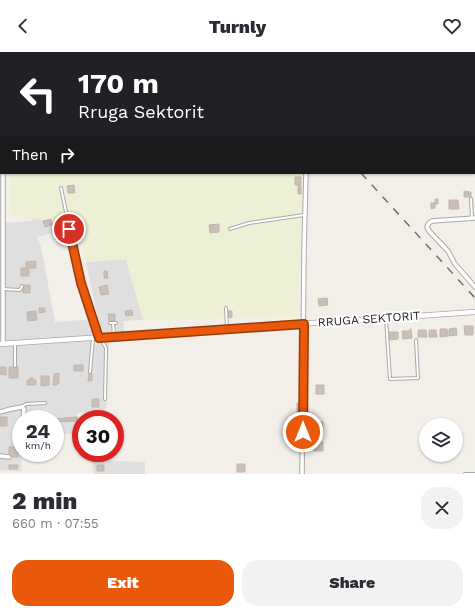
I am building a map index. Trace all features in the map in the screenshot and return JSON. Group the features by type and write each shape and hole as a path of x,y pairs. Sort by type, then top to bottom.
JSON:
{"street":[{"path":"302,474 306,174"},
{"path":"1,344 3,289 2,176"},
{"path":"474,218 432,221 427,227 448,251 455,264 475,286"},
{"name":"RRUGA SEKTORIT","path":"1,344 475,312"},
{"path":"0,412 22,407 24,410"},
{"path":"0,456 9,457"}],"lane":[{"path":"61,188 81,283 100,338 106,348 105,399"},
{"path":"471,200 474,218"},
{"path":"230,229 249,223 305,215"},
{"path":"3,289 20,290 22,286"},
{"path":"226,308 227,329"},
{"path":"386,318 390,379 418,378 416,340"},
{"path":"114,337 112,323 116,323"},
{"path":"90,372 93,338"},
{"path":"15,343 15,366"},
{"path":"22,407 26,404 45,403"},
{"path":"303,432 313,430"},
{"path":"296,437 299,442 303,442"},
{"path":"303,448 313,448"},
{"path":"465,474 475,474"}],"shaded area":[{"path":"32,180 80,226 37,237 41,247 55,322 98,319 86,262 126,259 143,320 123,321 126,340 109,340 106,410 72,410 72,434 64,434 64,410 12,410 12,462 22,462 21,471 0,470 0,223 32,221"},
{"path":"92,462 145,462 145,474 94,474"}],"green space":[{"path":"10,174 305,174 297,317 143,320 126,259 86,262 80,226 10,215"}],"building":[{"path":"295,177 301,177 301,185 295,185"},
{"path":"74,185 75,193 68,193 67,186"},
{"path":"298,185 301,186 301,194 298,194"},
{"path":"464,191 471,192 471,197 464,197"},
{"path":"435,199 438,199 438,204 435,204 435,208 431,209 431,203 435,203"},
{"path":"449,200 458,200 459,209 449,209"},
{"path":"51,219 52,225 45,227 43,221"},
{"path":"219,224 219,232 210,233 209,225"},
{"path":"36,261 36,268 29,268 29,276 21,276 21,268 26,268 26,262"},
{"path":"104,271 107,271 108,278 104,278"},
{"path":"23,285 30,285 30,293 23,293"},
{"path":"107,285 109,294 101,295 99,287"},
{"path":"327,298 328,305 319,306 318,299"},
{"path":"39,308 45,308 45,312 39,313"},
{"path":"132,310 133,315 126,316 125,311"},
{"path":"36,311 37,320 28,321 27,312"},
{"path":"228,311 232,311 232,318 228,317"},
{"path":"108,314 115,314 115,321 109,321"},
{"path":"464,326 473,326 473,335 465,335"},
{"path":"456,328 457,335 449,336 449,329"},
{"path":"410,329 412,338 403,339 402,331 410,331"},
{"path":"440,329 447,329 448,336 440,337"},
{"path":"418,330 426,330 427,337 418,337"},
{"path":"429,330 436,330 437,337 429,337"},
{"path":"389,332 398,332 398,339 389,340"},
{"path":"74,365 83,365 83,371 74,371"},
{"path":"0,367 6,367 6,375 0,374"},
{"path":"9,367 18,367 18,378 9,378"},
{"path":"59,373 59,383 57,383 57,385 53,385 54,374"},
{"path":"89,374 92,374 92,381 88,381"},
{"path":"41,376 49,376 49,385 41,386"},
{"path":"30,378 36,380 36,385 27,385 27,380 30,380"},
{"path":"316,385 324,385 324,394 316,394"},
{"path":"92,399 99,399 99,407 92,407"},
{"path":"297,403 300,403 300,415 297,415"},
{"path":"0,417 7,417 7,426 0,426"},
{"path":"72,417 72,421 64,422 64,418"},
{"path":"313,422 323,422 323,431 314,432"},
{"path":"285,430 294,432 294,436 285,436"},
{"path":"314,442 323,442 323,451 314,451"},
{"path":"9,447 12,447 12,457 9,457"},
{"path":"237,464 245,464 245,472 237,472"},
{"path":"9,465 18,465 17,469 9,469"},
{"path":"97,465 104,465 104,471 97,471"}],"railway":[{"path":"362,174 475,298"}],"route":[{"path":"69,229 81,283 99,338 304,324 303,432"}]}
